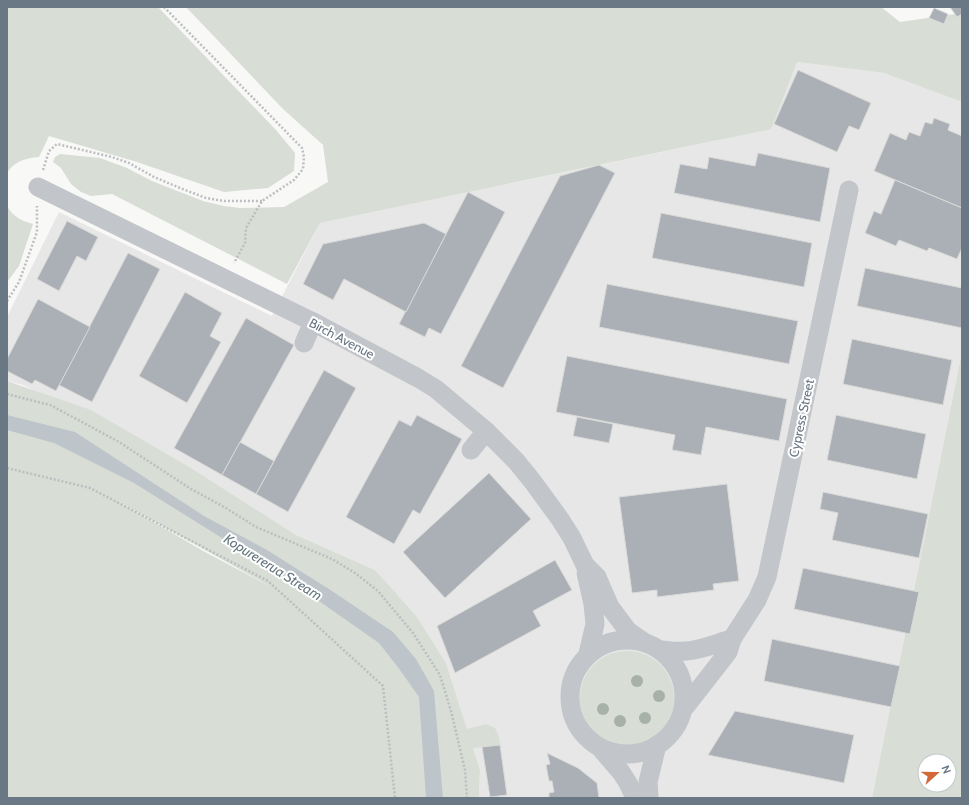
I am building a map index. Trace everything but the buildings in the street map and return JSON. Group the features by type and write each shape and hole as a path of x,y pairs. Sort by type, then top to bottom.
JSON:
{"street":[{"name":"Birch Avenue","path":"38,187 314,322 418,378 436,389 486,431 516,461 548,500 572,538 585,565 593,604 594,624 588,654"},
{"name":"Cypress Street","path":"686,706 728,652 732,639 757,600 767,577 849,190"},
{"path":"304,343 314,322"},
{"path":"471,450 486,431"},
{"name":"Birch Avenue","path":"585,565 597,577 610,607 628,631 644,642"},
{"path":"661,650 697,650 718,642 732,639"},
{"path":"602,750 629,754 643,752 657,745 671,734 681,718 686,706 684,684 679,671 670,658 661,650 644,642 626,640 610,644 588,654 579,664 572,677 569,690 569,706 574,721 585,738 602,750 621,772 635,798"},
{"path":"648,798 648,782 657,745"}],"path":[{"path":"164,7 302,148 304,158 303,169 294,180 262,201 246,228 245,243 225,279"},
{"path":"7,301 19,282 37,232 38,187 49,150 57,144 112,157 180,188 206,198 224,201 262,201"},
{"path":"7,394 50,406 82,422 119,442 192,489 256,527 332,559 355,573 378,591 413,633 440,675 451,711 465,770 467,798"},
{"path":"7,468 90,488 268,581 383,686 395,798"}],"shaded area":[{"path":"7,7 158,7 276,130 295,153 294,171 268,188 224,192 137,162 49,136 39,157 25,159 17,163 7,174"},
{"path":"186,7 881,7 900,22 962,13 962,102 884,73 797,62 771,129 320,223 287,284 112,194 91,196 81,192 71,184 61,168 53,162 55,157 60,154 100,158 203,201 240,208 284,207 328,182 323,145 283,109"},
{"path":"796,62 884,73 962,102 962,352 872,798 479,798 480,770 446,663 375,570 296,535 196,471 23,385 7,381 7,317 59,212 272,316 320,223 719,140"},
{"path":"7,206 18,218 33,224 19,266 7,282"},
{"path":"962,352 962,798 872,798"},
{"path":"7,381 91,410 196,471 296,535 375,570 416,616 446,663 467,729 486,724 495,728 499,737 500,745 473,748 480,770 479,798 7,798","holes":["109,496 273,588 205,552"]},
{"path":"627,651 645,655 660,665 670,680 674,698 670,716 660,731 645,741 627,745 609,741 594,731 584,716 580,698 584,680 594,665 609,655"}],"water":[{"name":"Kopurererua Stream","path":"7,415 75,432 204,516 267,550 393,632 416,659 434,691 443,798 426,798 419,697 379,643 289,580 134,483 54,443 7,430"}]}
